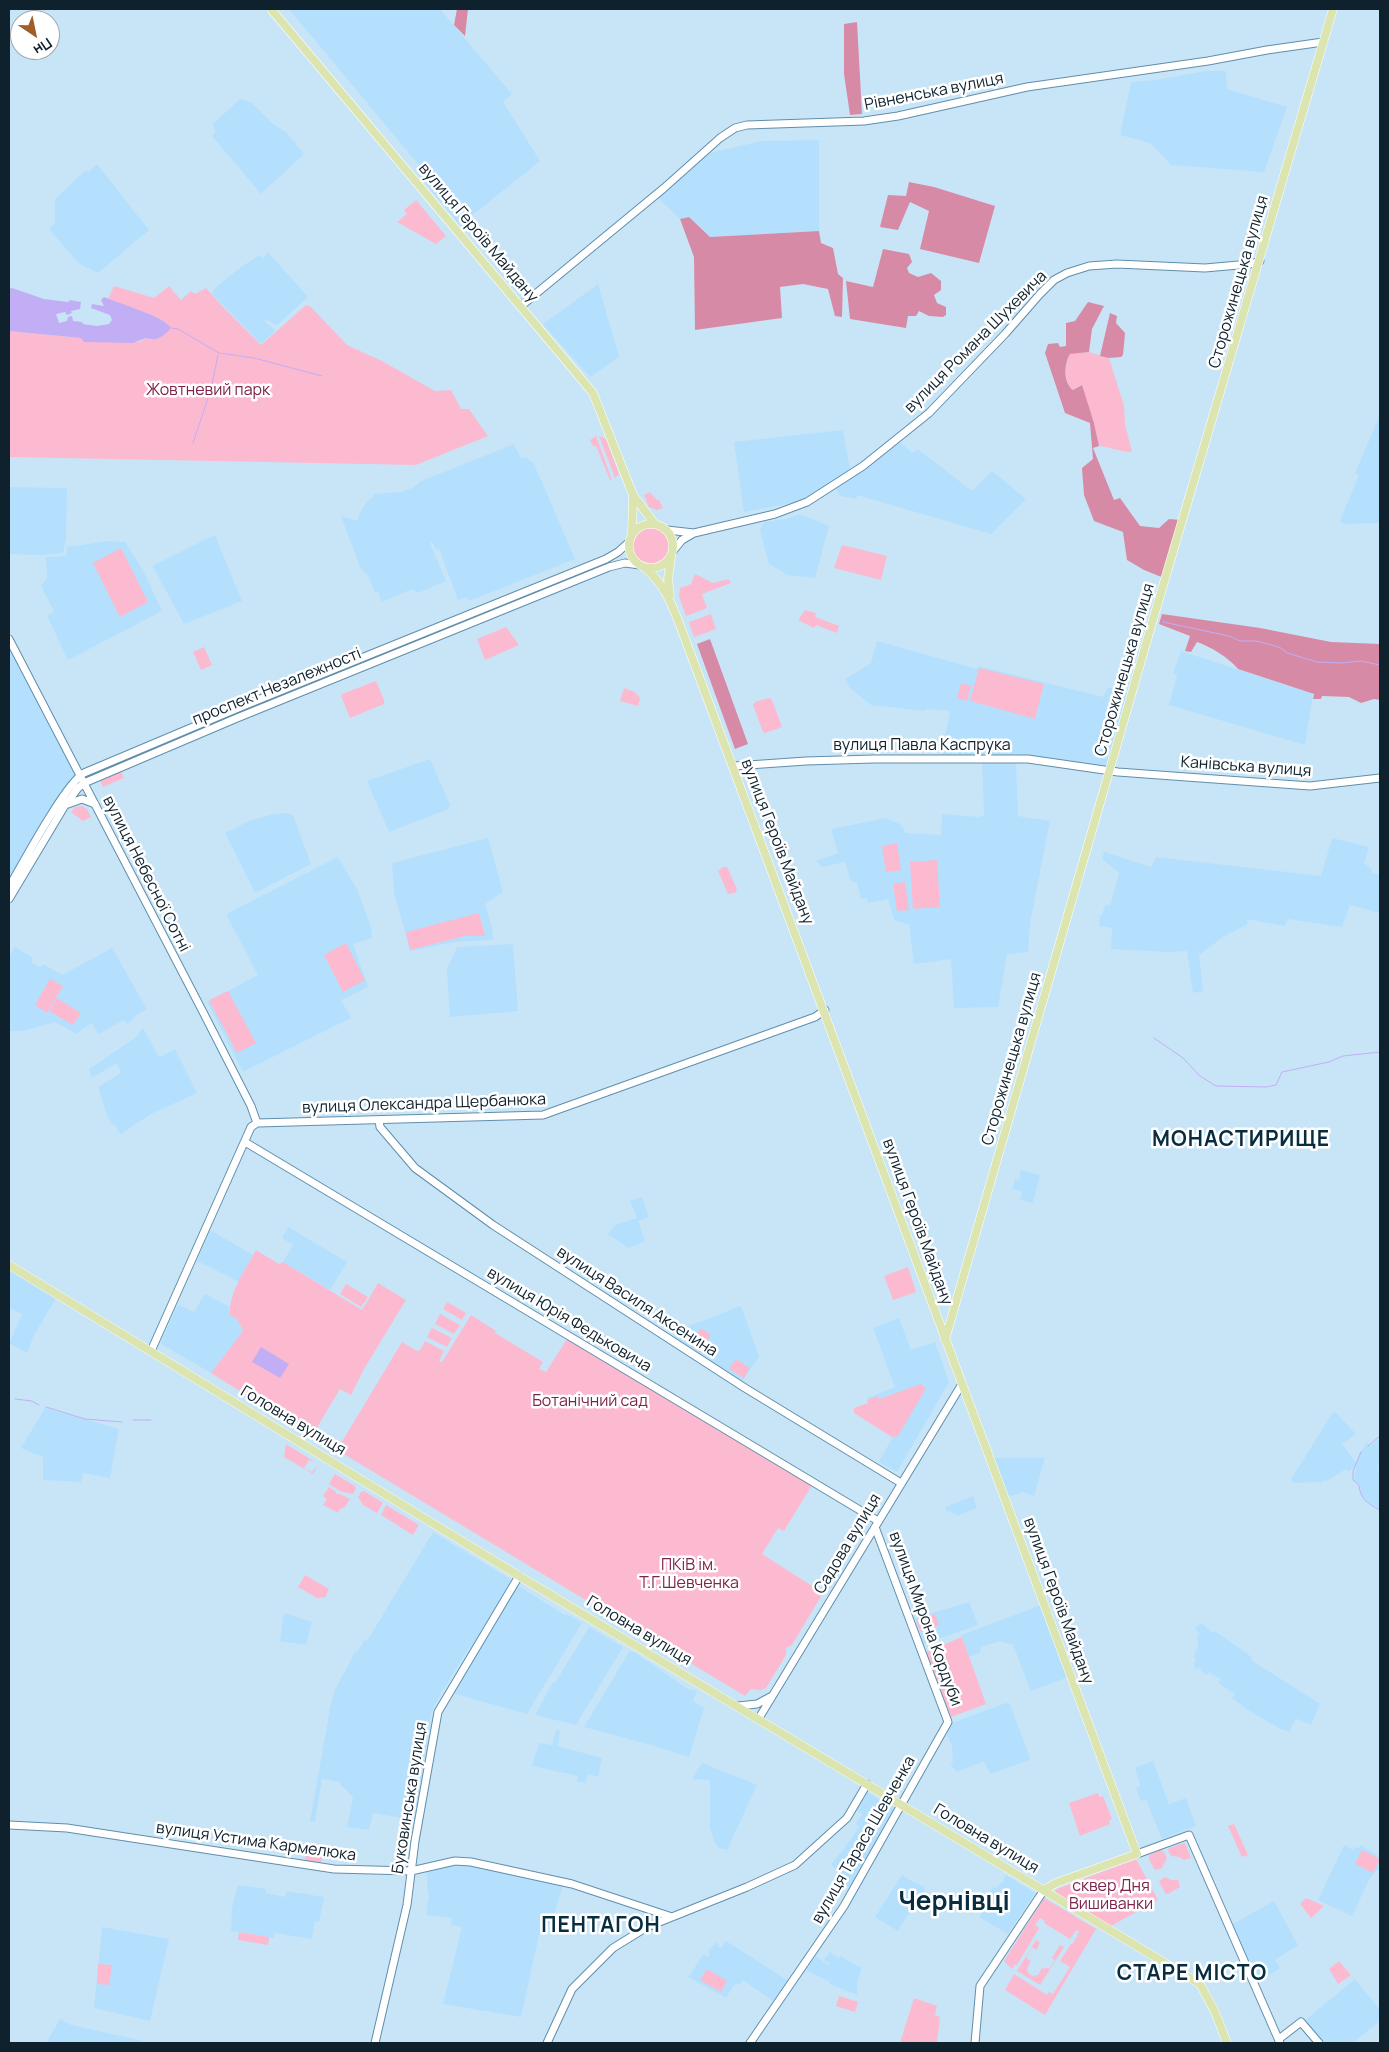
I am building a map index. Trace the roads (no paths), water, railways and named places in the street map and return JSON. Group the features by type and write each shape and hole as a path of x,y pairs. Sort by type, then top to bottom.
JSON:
{"main road":[{"name":"вулиця Героїв Майдану","path":"271,9 593,393 633,494"},
{"name":"Сторожинецька вулиця","path":"945,1340 1333,9"},
{"path":"633,494 654,523 667,530 672,537 672,554 668,579 670,599"},
{"path":"633,494 631,556 658,580 670,599"},
{"path":"631,538 642,525 654,523"},
{"path":"642,566 651,568 661,566 672,554"},
{"name":"вулиця Героїв Майдану","path":"670,599 825,1010 945,1340 1137,1854"},
{"name":"Головна вулиця","path":"9,1265 520,1576 1200,1984 1215,2012 1227,2043"},
{"path":"1044,1890 1056,1883 1137,1854"}],"street":[{"name":"Рівненська вулиця","path":"521,306 664,188 720,138 735,128 746,125 848,122 890,118 1027,87 1216,60 1323,42"},
{"name":"вулиця Романа Шухевича","path":"694,533 795,508 863,466 928,413 1005,334 1040,294 1054,280 1067,273 1089,266 1205,268 1240,265 1260,260"},
{"path":"667,530 694,533"},
{"path":"672,554 682,540 694,533"},
{"name":"проспект Незалежності","path":"9,886 65,795 80,776 243,706 606,559 618,552 631,538"},
{"name":"проспект Незалежності","path":"9,899 64,807 78,788 84,784 227,722 609,567 625,562 642,566"},
{"name":"вулиця Небесної Сотні","path":"9,639 251,1106 257,1123"},
{"name":"вулиця Павла Каспрука","path":"734,766 873,759 1028,759 1110,772"},
{"name":"Канівська вулиця","path":"1110,772 1310,786 1380,778"},
{"path":"64,807 78,799 89,800 95,805"},
{"name":"вулиця Олександра Щербанюка","path":"257,1123 380,1124 544,1115 815,1017 825,1010"},
{"path":"151,1351 244,1142 251,1127 257,1123"},
{"name":"вулиця Василя Аксенина","path":"380,1124 415,1168 493,1226 745,1388 901,1483"},
{"name":"вулиця Юрія Федьковича","path":"244,1142 877,1524"},
{"name":"Садова вулиця","path":"757,1717 774,1694 962,1384"},
{"name":"вулиця Мирона Кордуби","path":"877,1524 948,1722"},
{"name":"Буковинська вулиця","path":"375,2043 397,1955 407,1905 438,1712 520,1576"},
{"path":"738,1706 757,1704 774,1694"},
{"path":"757,1704 754,1712 757,1717"},
{"name":"вулиця Тараса Шевченка","path":"750,2043 844,1906 948,1722"},
{"path":"547,2043 572,1989 624,1940 647,1926 795,1866 847,1818 867,1784"},
{"name":"вулиця Устима Кармелюка","path":"9,1825 102,1832 334,1869 411,1872 419,1868 455,1861 471,1862 559,1880 672,1917"},
{"path":"1137,1854 1189,1836 1280,2041 1302,2022 1319,2043"},
{"path":"975,2043 980,1986 1044,1890"}],"waterway":[{"path":"171,328 178,329 219,353 254,358 322,376"},
{"path":"193,443 211,389 218,355"},
{"path":"1163,622 1229,636 1240,641 1256,641 1268,644 1281,648 1287,653 1317,662 1341,663 1361,661 1380,665"},
{"path":"1154,1038 1183,1058 1200,1076 1216,1086 1266,1087 1276,1085 1282,1072 1329,1062 1343,1056 1380,1052"},
{"path":"15,1399 32,1401 39,1405"},
{"path":"46,1407 85,1419 122,1422"},
{"path":"133,1420 151,1420"},
{"path":"1368,1446 1380,1436"},
{"path":"1361,1452 1353,1471 1353,1480 1359,1485 1365,1500 1380,1510"}],"district":[{"name":"МОНАСТИРИЩЕ","path":"1241,1140"},
{"name":"Чернівці","path":"954,1903"},
{"name":"ПЕНТАГОН","path":"601,1926"},
{"name":"СТАРЕ МІСТО","path":"1192,1974"}],"park label":[{"name":"Жовтневий парк","path":"208,391"},
{"name":"Ботанічний сад","path":"590,1402"},
{"name":"ПКіВ ім. Т.Г.Шевченка","path":"689,1575"},
{"name":"сквер Дня Вишиванки","path":"1111,1896"}]}
